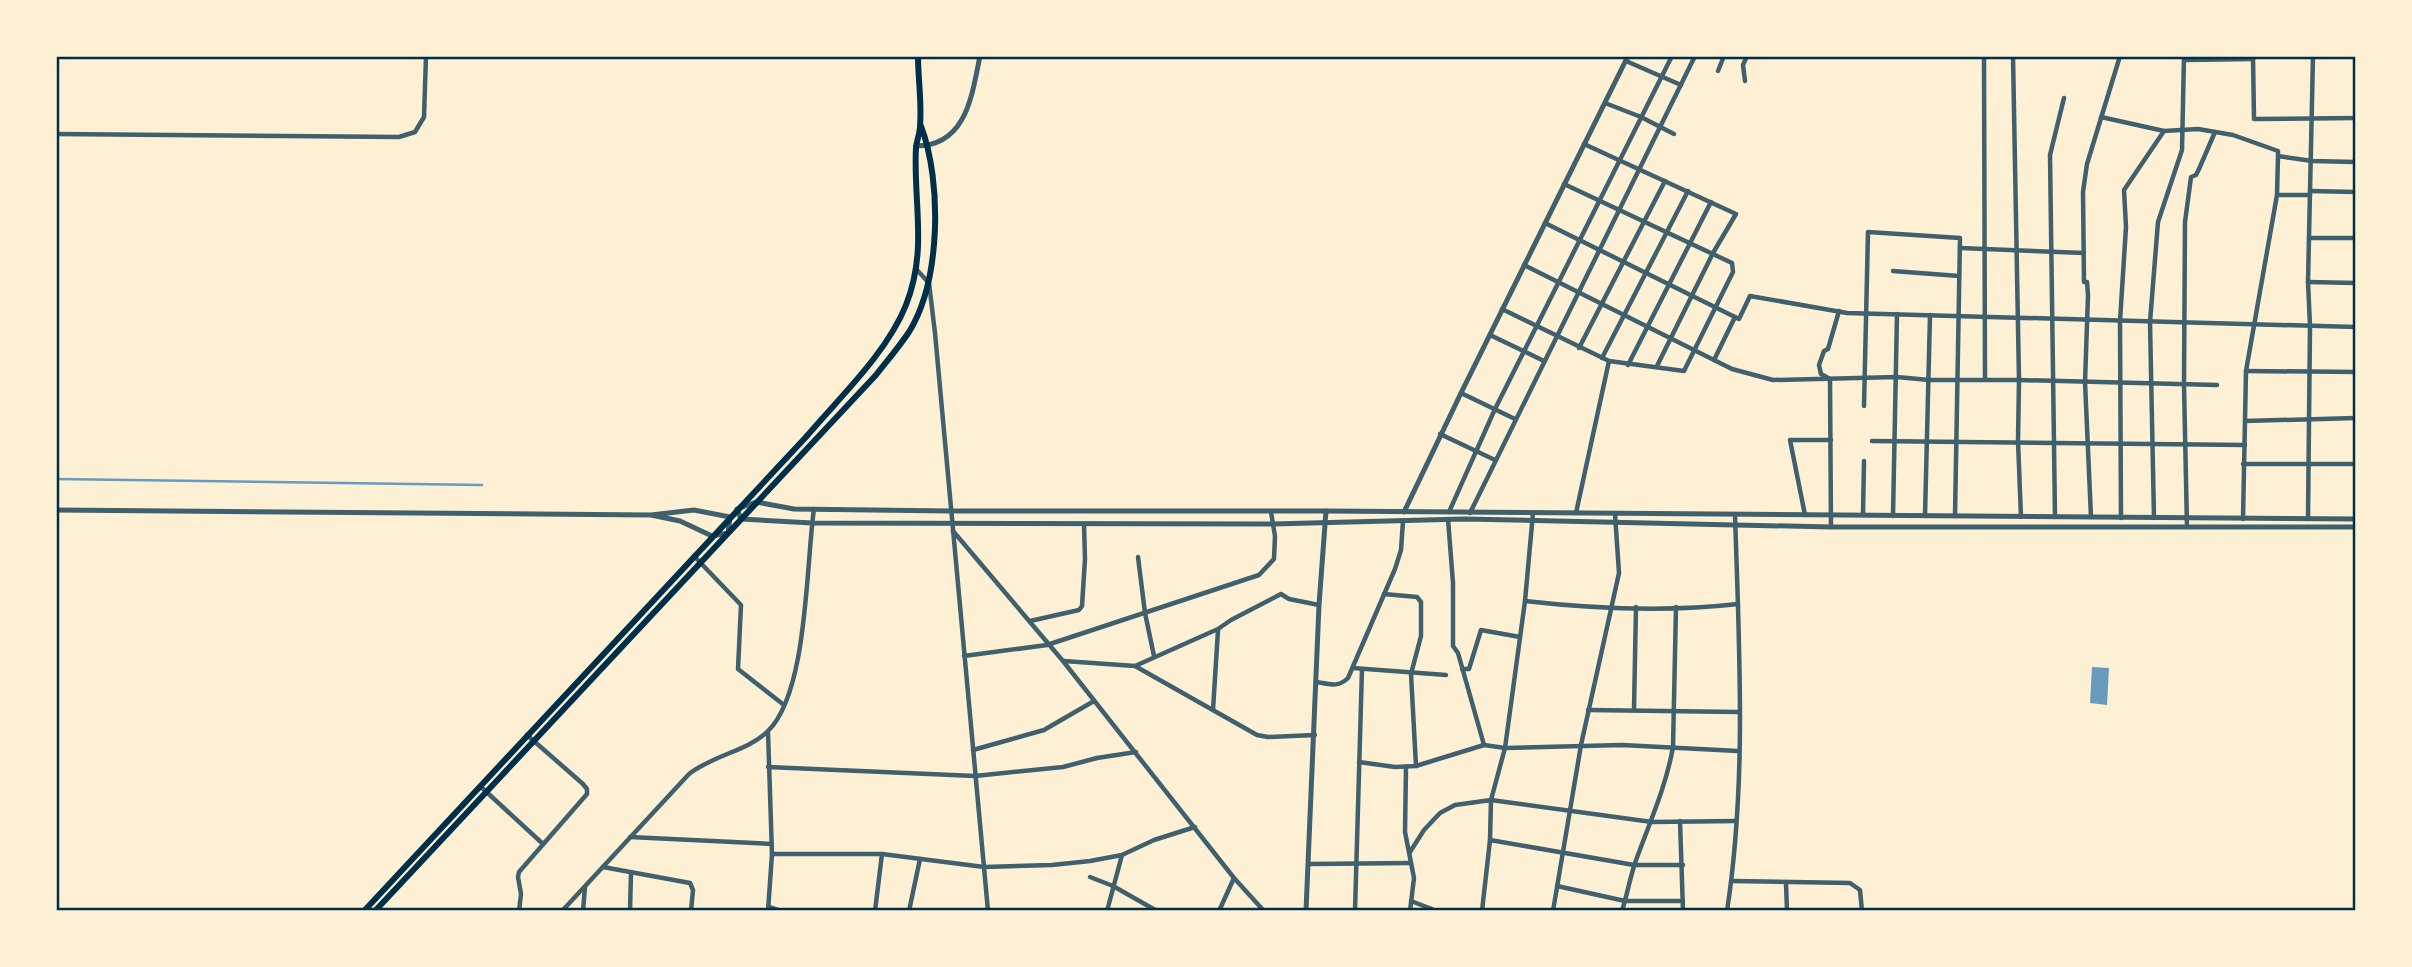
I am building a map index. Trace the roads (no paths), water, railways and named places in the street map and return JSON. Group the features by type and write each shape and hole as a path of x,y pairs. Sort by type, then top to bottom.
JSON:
{"main road":[{"path":"376,908 480,786 806,437 870,362 893,330 906,306 917,270 920,224 916,146 920,124 918,56"},
{"path":"364,911 376,908 535,740 876,375 909,331 929,283 933,257 934,218 929,146 920,124"}],"street":[{"path":"56,134 399,137 415,132 424,117 426,56"},
{"path":"916,146 938,143 964,120 981,56"},
{"path":"1484,746 1458,653 1453,646 1453,583 1448,516 1475,451 1672,56"},
{"path":"1464,519 1471,512 1695,56"},
{"path":"1717,71 1724,56"},
{"path":"1745,81 1743,65 1747,56"},
{"path":"1984,56 1985,379"},
{"path":"2014,56 2021,517"},
{"path":"2091,517 2084,382 2087,282 2084,282 2083,192 2087,164 2120,56"},
{"path":"2308,519 2308,282 2313,56"},
{"path":"2154,518 2150,323 2158,222 2182,150 2185,58 2253,57 2254,119 2356,118"},
{"path":"1317,682 1336,685 1342,683 1353,668 1401,550 1404,512 1627,58 1681,85"},
{"path":"2055,517 2050,155 2063,98"},
{"path":"1605,103 1674,134"},
{"path":"2101,117 2164,131 2182,129 2247,138 2278,151 2277,195 2246,371 2243,519"},
{"path":"2121,518 2120,321 2126,227 2124,190 2164,131"},
{"path":"2188,527 2184,385 2185,222 2191,177 2196,175 2215,132"},
{"path":"1584,144 1736,214 1713,253 1657,366"},
{"path":"2278,156 2312,161 2356,162"},
{"path":"1579,348 1665,181"},
{"path":"1502,310 1579,348 1628,365 1684,371 1695,351 1733,272 1733,265 1713,253 1564,184"},
{"path":"1602,358 1688,191"},
{"path":"2277,195 2356,192"},
{"path":"1628,365 1711,202"},
{"path":"1545,223 1739,319 1750,296 1814,309 1867,313 2356,327"},
{"path":"1864,406 1868,232 1960,238 1955,516"},
{"path":"2309,239 2356,238"},
{"path":"1960,248 2084,253"},
{"path":"1524,265 1732,369 1773,380 1897,377 1929,380 2053,380 2217,385"},
{"path":"917,270 929,283 988,911"},
{"path":"1893,271 1959,276"},
{"path":"2308,282 2356,283"},
{"path":"1830,379 1821,374 1819,365 1824,351 1828,349 1839,311"},
{"path":"1893,516 1897,314"},
{"path":"1925,516 1930,314"},
{"path":"1714,360 1735,317"},
{"path":"1490,335 1544,361"},
{"path":"1576,513 1609,360"},
{"path":"2246,371 2356,372"},
{"path":"1830,379 1831,527"},
{"path":"1461,393 1515,419"},
{"path":"2245,421 2356,418"},
{"path":"1440,434 1495,460"},
{"path":"1805,515 1790,440 1831,440"},
{"path":"1872,440 2245,445"},
{"path":"1863,516 1864,461"},
{"path":"2243,464 2356,464"},
{"path":"2356,519 1471,512 1448,516 1402,522 1084,523 952,527 741,519 737,509 756,502 784,508 814,509 1404,512 1448,516 1464,519 1831,527 2356,527"},
{"path":"562,911 689,774 701,764 744,746 768,731 783,705 791,682 804,619 814,509"},
{"path":"56,510 651,515 694,510 730,517 728,533 712,536 687,523 651,515"},
{"path":"1111,511 1111,523"},
{"path":"1307,911 1319,605 1326,511"},
{"path":"964,656 1048,645 1259,575 1274,559 1271,512"},
{"path":"1482,911 1490,840 1491,800 1505,748 1525,601 1533,513"},
{"path":"1553,911 1581,745 1619,573 1615,514"},
{"path":"1727,911 1736,821 1739,712 1735,514"},
{"path":"1030,621 1079,610 1082,606 1084,523"},
{"path":"952,527 1063,661 1234,878 1264,911"},
{"path":"694,556 741,605 738,669 783,705"},
{"path":"1138,557 1154,656"},
{"path":"1135,666 1219,629 1280,594 1284,598 1319,605"},
{"path":"1384,594 1417,597 1420,600 1421,636 1411,674 1416,766"},
{"path":"1525,601 1573,606 1636,607 1708,607 1738,604"},
{"path":"1634,709 1636,607"},
{"path":"1622,911 1634,865 1652,822 1670,766 1673,747 1676,607"},
{"path":"1213,710 1219,629"},
{"path":"1462,669 1469,669 1481,629 1520,637"},
{"path":"1063,661 1135,666 1257,735 1315,735"},
{"path":"1353,668 1446,675"},
{"path":"1355,911 1362,669"},
{"path":"973,750 1044,730 1094,701"},
{"path":"1588,710 1739,712"},
{"path":"768,731 772,844 768,909 781,911"},
{"path":"519,911 522,894 519,872 583,800 587,789 527,735"},
{"path":"1359,762 1416,766 1484,746 1505,748 1581,745 1738,751"},
{"path":"768,766 975,776 1063,767 1136,752"},
{"path":"1406,767 1405,832 1414,878 1410,911"},
{"path":"480,786 543,844"},
{"path":"1409,852 1440,813 1455,805 1491,800 1652,822 1736,821"},
{"path":"1680,821 1683,911"},
{"path":"772,854 882,854 984,867 1052,865 1090,862 1122,855 1154,840 1195,827"},
{"path":"631,837 772,844"},
{"path":"1490,840 1634,865 1683,865"},
{"path":"874,911 882,854"},
{"path":"1107,911 1122,855"},
{"path":"910,911 920,859"},
{"path":"1309,864 1411,863"},
{"path":"603,867 690,883 693,890 691,911"},
{"path":"630,911 631,873"},
{"path":"1090,877 1113,886 1157,911"},
{"path":"1219,911 1234,878"},
{"path":"1732,881 1850,883 1860,890 1862,911"},
{"path":"1786,883 1787,911"},
{"path":"1557,886 1626,901 1683,901"},
{"path":"583,911 585,887"},
{"path":"1411,901 1437,911"}],"water":[{"path":"2092,667 2109,668 2107,705 2090,703"}],"waterway":[{"path":"56,479 482,485"}]}
